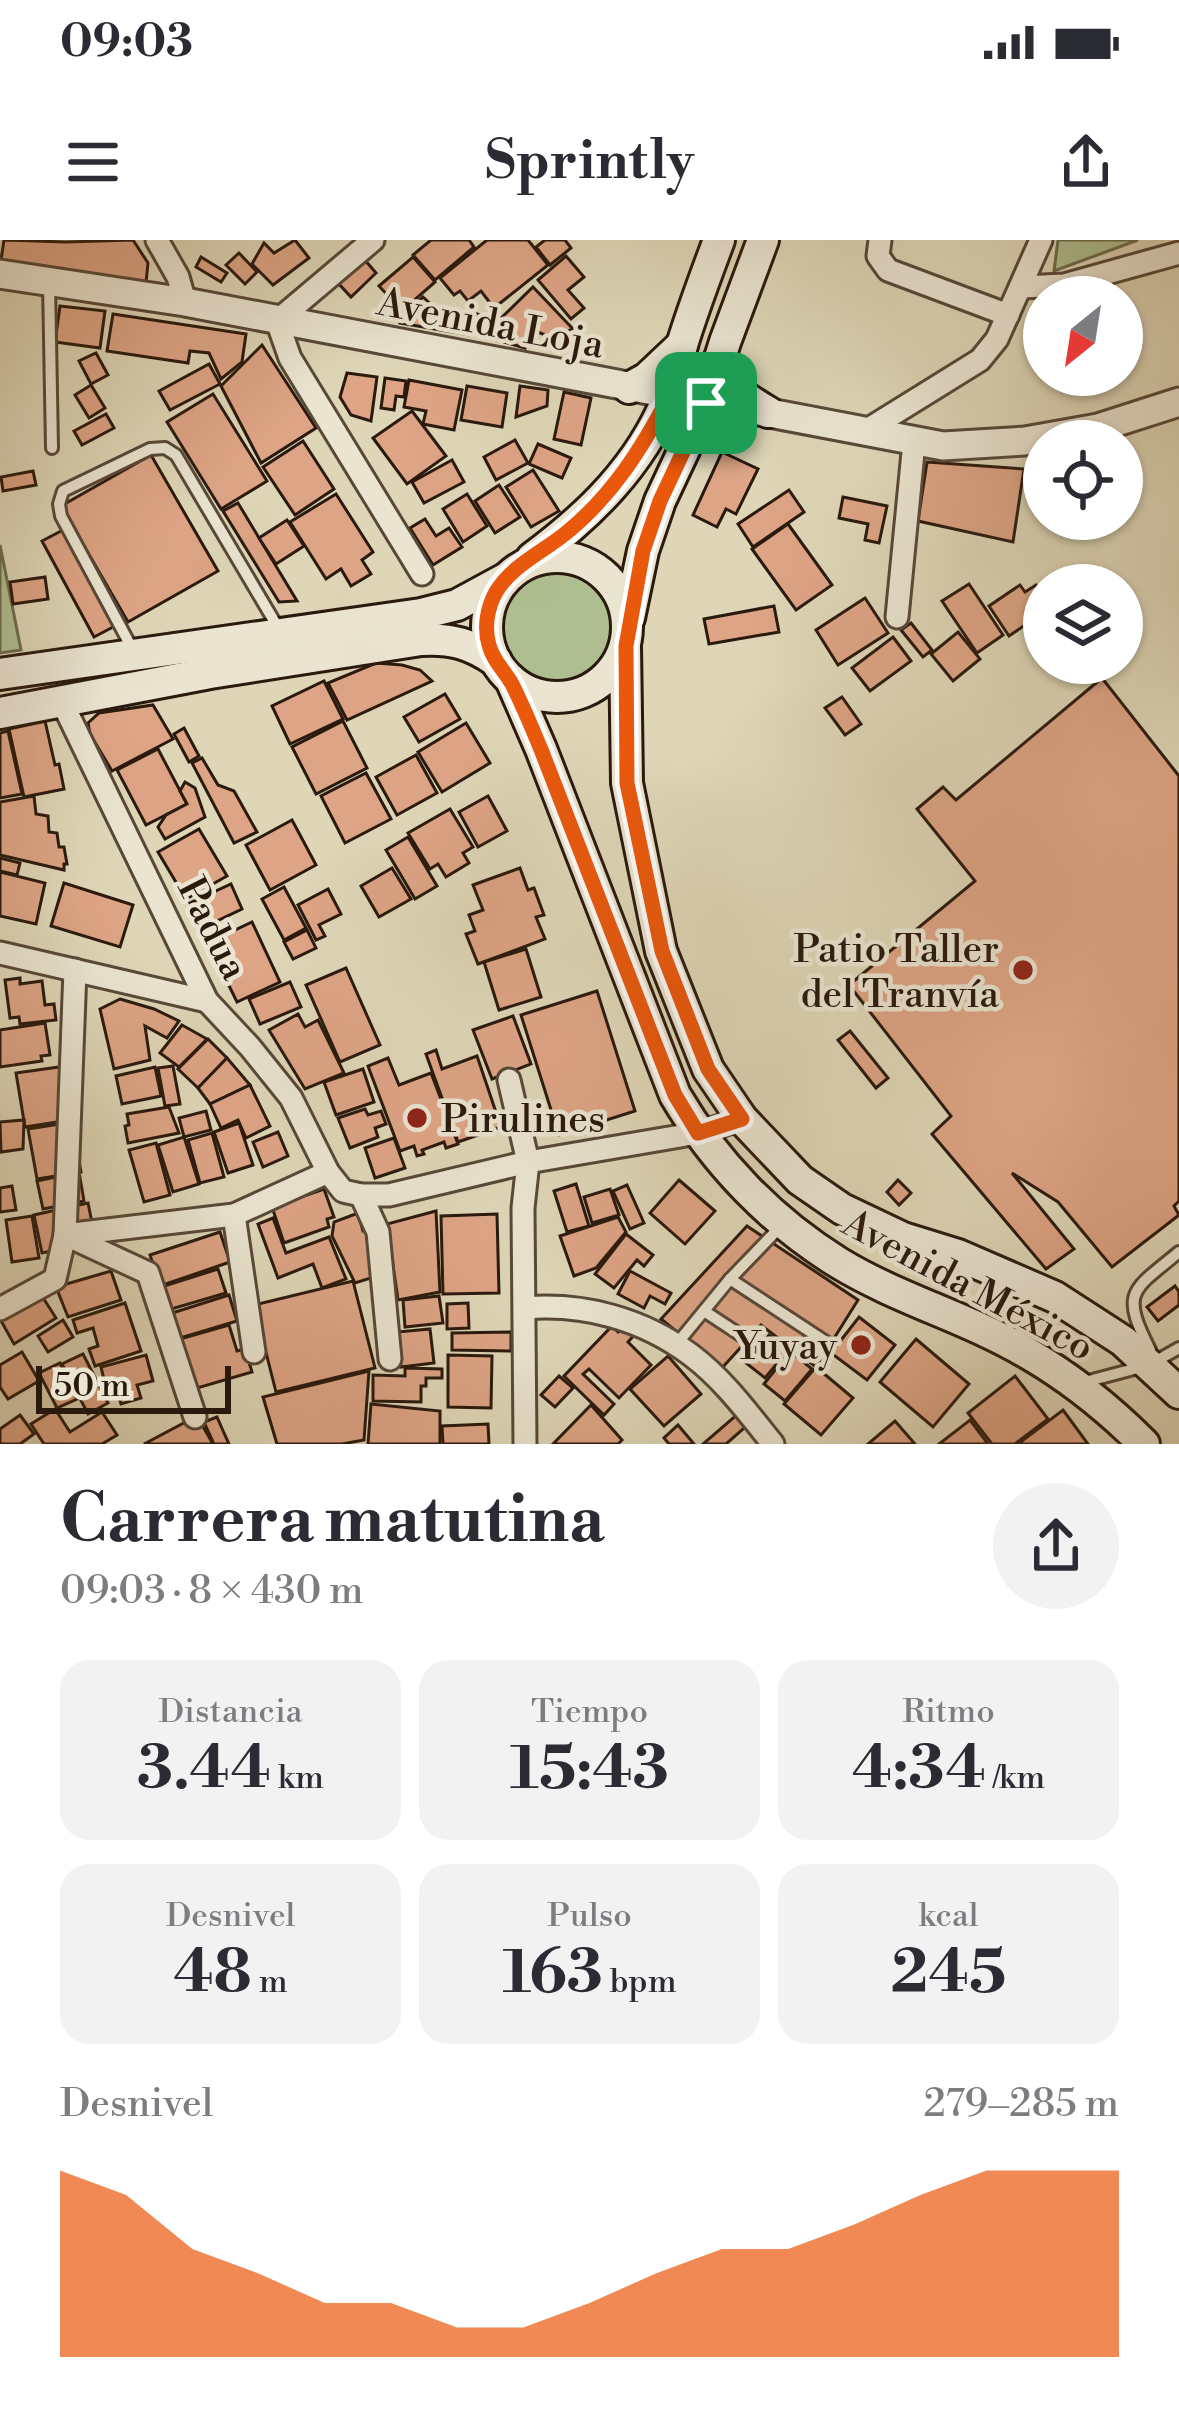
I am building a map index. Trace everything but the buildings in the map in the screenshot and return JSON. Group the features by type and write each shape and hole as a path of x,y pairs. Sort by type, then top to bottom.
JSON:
{"main road":[{"path":"503,671 489,645 486,627 495,593 614,488 644,444 670,395 682,345 719,240"},
{"path":"0,674 136,655 214,658 445,638 477,648 531,693 554,698 578,695 599,685 615,668 660,501 706,403 763,240"},
{"path":"629,388 682,345"},
{"path":"718,360 740,395 769,412"},
{"path":"0,712 214,658 281,634 421,614 457,604 542,558 562,556 600,571 624,604 627,635"},
{"name":"Avenida México","path":"627,635 627,783 662,951 708,1069 742,1119 800,1180 842,1210 1055,1297 1124,1341 1179,1393"},
{"name":"Avenida México","path":"503,671 541,749 675,1095 698,1133 748,1191 839,1263 1027,1352 1078,1384 1144,1444"}],"street":[{"path":"157,240 178,277 184,302"},
{"path":"373,240 277,321 290,358 422,574"},
{"path":"880,240 878,256 888,270 1008,315"},
{"path":"864,432 980,360 997,339 1041,240"},
{"path":"1022,287 1064,285 1179,253"},
{"name":"Avenida Loja","path":"0,274 184,302 943,446 1025,441 1098,428 1179,402"},
{"path":"897,617 914,442"},
{"name":"Padua","path":"61,700 207,1000 291,1098 328,1172"},
{"path":"0,953 207,1000"},
{"path":"0,1309 55,1279 65,1235 75,970"},
{"path":"509,1081 528,1162 523,1208 525,1444"},
{"path":"65,1235 234,1215 328,1172 343,1191 389,1196 528,1162 698,1133 742,1119"},
{"path":"361,1195 378,1232 390,1359"},
{"path":"234,1215 254,1352"},
{"path":"65,1235 148,1273 195,1417"},
{"path":"525,1308 606,1312 690,1354 726,1387 773,1444"}],"lane":[{"path":"49,282 52,448"},
{"path":"136,655 59,504 63,491 150,449 165,448 176,455 281,634"},
{"path":"675,1346 784,1223"},
{"path":"1152,1363 1132,1299 1138,1286 1179,1252"},
{"path":"730,1280 829,1344"},
{"path":"704,1311 745,1338 750,1348"},
{"path":"1078,1384 1152,1363 1179,1348"}],"green space":[{"path":"1058,240 1138,240 1054,271"},
{"path":"0,545 21,650 0,653"},
{"path":"559,567 582,571 601,584 614,603 618,626 614,649 601,668 582,681 559,685 536,681 517,668 504,649 500,626 504,603 517,584 536,571"}],"place":[{"name":"Patio Taller del Tranvía","path":"1023,970"},
{"name":"Pirulines","path":"417,1118"},
{"name":"Yuyay","path":"861,1345"}],"route":[{"path":"670,395 706,403 660,501 643,551 626,646 627,783 662,951 708,1069 742,1119 698,1133 675,1095 541,749 511,680 496,661 486,627 495,593 506,579 614,488 670,395"}]}
